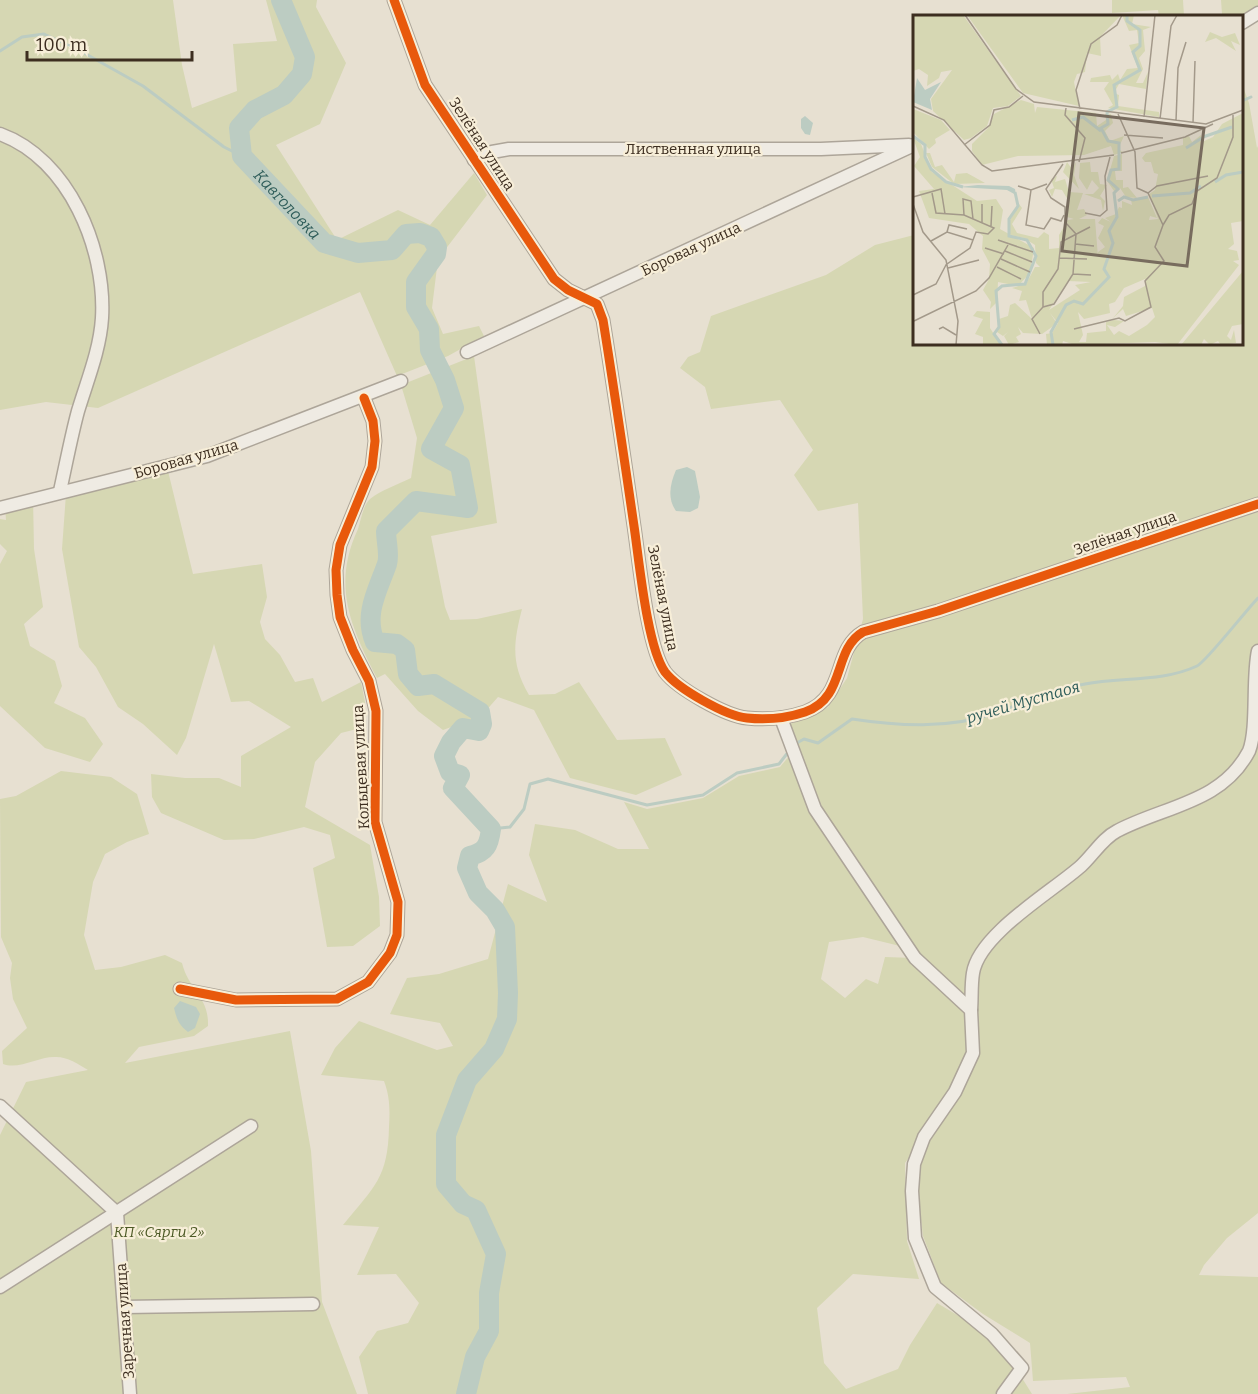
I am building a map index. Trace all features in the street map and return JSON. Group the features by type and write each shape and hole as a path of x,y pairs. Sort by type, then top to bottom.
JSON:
{"street":[{"name":"Зелёная улица","path":"394,0 425,85 474,160 554,279 568,290 597,304 603,320 639,567 657,654 665,672 684,690 744,718 781,718 806,712 825,701 836,681 853,637 863,632 960,604 1258,504"},
{"path":"1243,22 1258,13"},
{"path":"0,134 19,141 64,183 90,239 102,288 102,319 96,352 78,413 60,491"},
{"name":"Лиственная улица","path":"474,160 492,152 509,149 821,149 913,145"},
{"name":"Боровая улица","path":"467,352 913,146"},
{"name":"Боровая улица","path":"0,508 60,491 207,456 364,398 401,381"},
{"name":"Кольцевая улица","path":"180,989 236,1000 337,999 368,982 390,953 397,935 398,902 375,822 375,711 369,681 340,617 337,595 336,570 340,545 372,467 375,441 374,421 364,398"},
{"path":"1003,1394 1022,1368 993,1334 935,1287 915,1238 912,1191 914,1164 924,1137 955,1092 973,1053 971,1010 973,971 990,942 1023,910 1081,866 1114,832 1202,798 1220,787 1235,772 1251,749 1258,651"},
{"path":"781,718 815,809 915,958 971,1010"},
{"path":"0,1106 117,1213"},
{"path":"0,1287 251,1126"},
{"name":"Заречная улица","path":"117,1213 130,1394"},
{"path":"124,1307 313,1304"}],"green space":[{"path":"0,0 173,0 182,65 192,108 237,91 233,44 277,41 266,0 317,0 316,7 346,63 320,124 276,145 337,240 398,210 430,225 474,173 487,195 438,259 432,308 443,334 479,326 484,336 448,356 397,376 360,292 98,408 46,402 0,410"},
{"path":"1112,0 1183,0 1184,15 1159,15 1158,10 1112,13"},
{"path":"1221,0 1258,0 1258,7 1243,15 1211,15 1222,14"},
{"path":"1243,87 1249,103 1257,148 1258,146 1258,1213 1227,1238 1204,1265 1199,1275 1258,1277 1258,1394 1067,1394 1130,1387 1126,1377 1033,1381 1030,1343 983,1314 941,1283 923,1236 917,1187 923,1138 905,1163 907,1241 919,1279 853,1274 817,1308 824,1363 846,1389 898,1369 910,1345 937,1303 979,1328 1020,1368 1022,1378 1032,1394 368,1394 359,1357 377,1331 408,1323 419,1303 396,1274 357,1275 379,1227 343,1225 371,1191 386,1158 389,1109 384,1081 321,1075 335,1048 359,1021 437,1050 453,1046 440,1023 390,1014 407,978 439,974 488,959 508,884 547,902 529,855 535,824 575,830 618,849 649,849 624,802 647,809 703,798 739,776 780,767 790,755 810,811 825,837 900,946 863,937 829,942 821,979 845,998 866,979 878,984 885,957 914,958 972,1009 915,957 822,807 790,724 828,707 847,678 863,619 858,503 818,511 794,475 813,450 780,400 711,409 705,387 680,368 688,357 700,352 711,316 826,275 875,245 913,235 913,345 1243,345"},
{"path":"474,356 497,523 431,536 445,607 450,620 477,619 522,609 515,654 519,673 529,695 555,694 579,682 617,740 665,738 682,775 636,795 570,778 534,710 498,697 476,722 465,722 443,730 418,711 385,674 377,678 352,623 345,587 346,569 350,549 364,509 374,496 411,478 417,438 401,385"},
{"path":"168,471 193,574 262,564 267,597 260,622 265,639 280,655 295,682 313,678 322,702 361,682 365,702 365,727 341,733 315,762 305,807 370,845 379,897 380,926 353,946 327,947 313,868 335,858 330,835 304,827 254,839 224,840 161,813 152,797 151,774 185,778 219,778 241,787 241,756 291,727 249,701 231,702 214,644 186,738 177,755 143,724 118,707 96,667 79,647 62,549 66,494"},
{"path":"33,497 34,549 43,607 24,624 30,646 55,661 62,686 54,703 85,718 103,744 90,762 45,748 0,706 0,564 7,551 0,544 0,519 6,520 5,505"},
{"name":"КП «Сярги 2»","path":"61,771 111,777 137,794 149,834 127,842 105,854 93,882 84,935 95,970 121,967 165,955 182,963 185,973 202,1000 207,1016 208,1026 194,1036 139,1047 125,1063 290,1031 311,1151 322,1302 357,1394 0,1394 0,1135 26,1082 88,1070 60,1057 16,1065 3,1064 2,1051 27,1028 13,999 10,978 12,963 1,937 0,799 16,796"}],"shaded area":[{"path":"805,116 813,123 810,135 805,134 801,128 801,119"},
{"path":"687,467 695,471 700,497 698,508 690,512 676,511 670,496 672,480 676,470"},
{"path":"180,1001 196,1007 200,1014 195,1028 188,1032 176,1016 174,1008"}],"waterway":[{"name":"Кавголовка","path":"281,0 305,57 302,74 284,95 255,110 239,128 242,156 324,243 358,253 392,250 406,234 420,233 431,237 437,247 436,254 416,282 416,307 429,329 430,350 445,380 454,408 431,449 460,465 468,508 416,501 386,531 388,560 373,602 371,622 375,642 397,644 405,650 408,674 418,686 434,684 480,712 482,724 479,731 463,728 451,742 444,756 450,772 460,775 453,788 491,829 486,847 470,856 467,868 478,893 495,910 505,927 508,993 507,1019 494,1049 467,1080 446,1135 446,1184 463,1204 476,1210 496,1254 489,1293 489,1331 475,1357 466,1394"},
{"path":"0,51 22,37 44,34 77,49 143,86 224,147 242,156"},
{"path":"1243,101 1251,97"},
{"name":"ручей Мустаоя","path":"795,744 804,739 818,743 852,719 923,725 958,722 993,714 1073,687 1170,675 1184,671 1202,662 1258,598"},
{"name":"ручей Мустаоя","path":"491,829 510,827 524,809 530,784 548,779 647,805 703,795 737,773 779,764 789,751"}],"cycle path":[{"path":"394,0 425,85 554,279 568,290 597,304 603,320 653,643 659,660 671,679 703,701 747,718 776,718 805,712 818,705 827,696 834,685 847,650 853,640 863,632 938,611 1258,504"},
{"path":"180,989 236,1000 337,999 368,982 390,953 397,935 398,902 375,822 376,711 369,681 340,617 337,595 336,570 340,545 372,467 375,441 373,421 364,398"}]}
